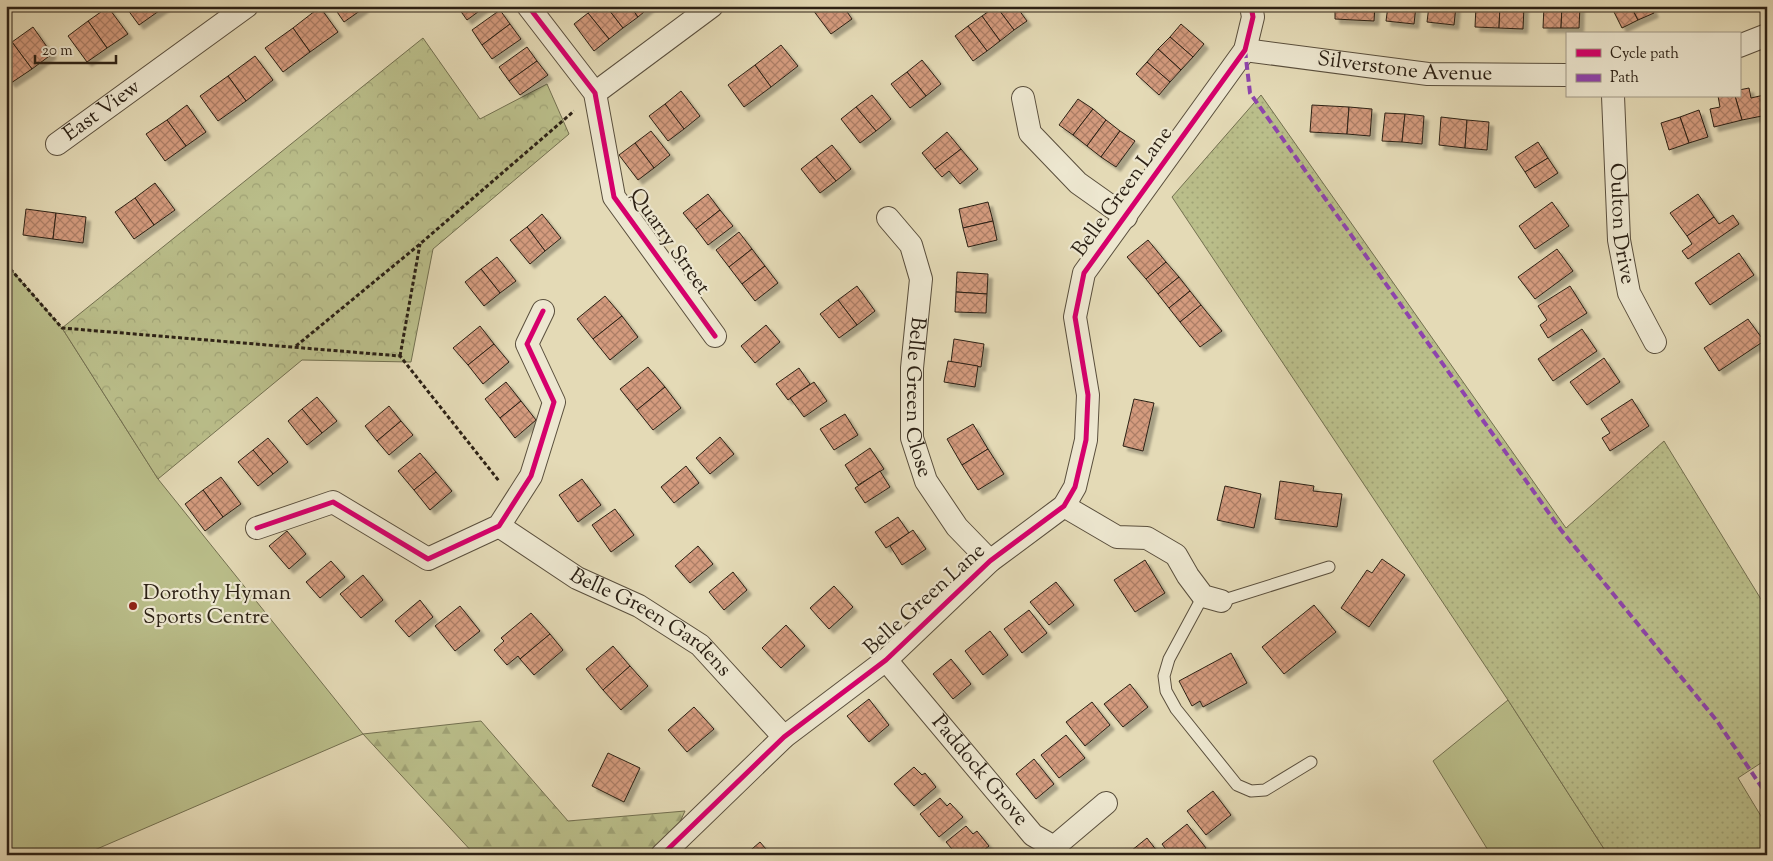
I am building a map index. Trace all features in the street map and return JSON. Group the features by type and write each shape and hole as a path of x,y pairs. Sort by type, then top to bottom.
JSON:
{"street":[{"name":"East View","path":"56,144 246,6"},
{"name":"Quarry Street","path":"528,6 594,94 614,196 715,336"},
{"path":"594,94 712,6"},
{"name":"Belle Green Lane","path":"662,855 784,737 886,660 990,562 1064,506 1075,487 1086,440 1088,395 1075,317 1084,273 1245,50 1253,17 1251,6"},
{"path":"1740,46 1767,35"},
{"name":"Silverstone Avenue","path":"1245,50 1428,74 1566,75"},
{"path":"1023,98 1030,133 1078,183 1126,217"},
{"name":"Oulton Drive","path":"1613,98 1619,240 1628,293 1655,342"},
{"name":"Belle Green Close","path":"888,218 911,245 921,279 912,368 912,438 926,481 957,527 990,562"},
{"path":"257,528 333,502 428,560 499,526 531,476 554,402 527,344 543,311"},
{"path":"1064,506 1117,537 1146,538 1176,555 1188,576 1212,598"},
{"name":"Belle Green Gardens","path":"499,526 577,578 639,606 700,645 784,737"},
{"name":"Paddock Grove","path":"886,660 1033,835 1054,847 1106,803"}],"lane":[{"path":"1311,762 1265,790 1251,791 1237,785 1176,709 1166,691 1164,676 1169,659 1212,598 1329,567"}],"path":[{"path":"296,347 420,244 594,94"},
{"path":"400,356 420,244"},
{"path":"6,264 62,328 400,356 514,500"}],"green space":[{"path":"423,38 480,119 547,84 569,134 433,249 411,362 302,360 158,479 62,328"},
{"path":"1261,95 1566,528 1664,441 1767,609 1767,759 1738,778 1767,826 1767,855 1608,855 1508,700 1172,197"},
{"name":"Dorothy Hyman Sports Centre","path":"6,264 62,328 158,479 363,734 83,855 6,855"},
{"path":"1508,700 1608,855 1491,855 1433,761"},
{"path":"481,721 568,821 685,811 665,855 475,855 363,734"}],"building":[{"path":"125,6 166,6 139,25"},
{"path":"333,6 363,6 364,8 344,22"},
{"path":"457,6 486,6 467,20"},
{"path":"597,6 606,6 623,28 609,39 588,13"},
{"path":"606,6 630,6 638,17 623,28"},
{"path":"630,6 651,6 638,17"},
{"path":"810,6 843,6 852,19 831,34"},
{"path":"996,6 1016,6 1027,21 1014,30"},
{"path":"996,6 1014,30 1000,41 982,16"},
{"path":"1335,6 1375,6 1374,21 1335,19"},
{"path":"1388,6 1416,6 1414,24 1386,21"},
{"path":"1429,6 1456,6 1454,25 1427,22"},
{"path":"1476,6 1500,6 1499,28 1475,27"},
{"path":"1500,6 1524,6 1523,29 1499,28"},
{"path":"1544,6 1562,6 1561,28 1543,28"},
{"path":"1562,6 1580,6 1579,28 1561,28"},
{"path":"1611,6 1631,6 1638,20 1622,28"},
{"path":"1631,6 1651,6 1654,13 1638,20"},
{"path":"108,7 128,34 107,48 88,21"},
{"path":"320,7 338,32 310,52 293,28"},
{"path":"500,10 510,24 482,45 472,30"},
{"path":"588,13 609,39 594,51 574,24"},
{"path":"982,16 1000,41 987,51 968,26"},
{"path":"88,21 107,48 87,62 68,36"},
{"path":"510,24 521,39 492,59 482,45"},
{"path":"1181,24 1204,44 1193,57 1170,37"},
{"path":"968,26 987,51 973,61 955,36"},
{"path":"33,27 52,54 32,69 12,42"},
{"path":"293,28 310,52 283,72 265,48"},
{"path":"1170,37 1193,57 1181,70 1158,49"},
{"path":"12,42 32,69 11,83 6,77 6,46"},
{"path":"781,45 798,66 771,87 755,65"},
{"path":"527,47 537,61 509,81 499,67"},
{"path":"1158,49 1181,70 1170,82 1147,62"},
{"path":"255,56 273,80 246,101 228,76"},
{"path":"922,60 941,84 926,96 907,72"},
{"path":"537,61 548,75 520,95 509,81"},
{"path":"1147,62 1170,82 1159,95 1136,74"},
{"path":"755,65 771,87 744,107 728,85"},
{"path":"907,72 926,96 910,108 891,84"},
{"path":"228,76 246,101 218,121 200,96"},
{"path":"1749,88 1751,98 1764,95 1767,115 1742,120 1736,98 1740,98 1740,90"},
{"path":"681,91 700,116 684,129 665,104"},
{"path":"872,95 891,119 876,131 856,107"},
{"path":"1718,98 1736,98 1742,120 1714,127 1710,109 1720,107"},
{"path":"1078,99 1093,109 1073,135 1059,125"},
{"path":"665,104 684,129 668,141 649,116"},
{"path":"187,105 206,132 186,146 167,120"},
{"path":"1312,105 1349,107 1347,134 1310,132"},
{"path":"856,107 876,131 860,143 841,119"},
{"path":"1349,107 1372,109 1370,136 1347,134"},
{"path":"1093,109 1106,120 1087,146 1073,135"},
{"path":"1699,110 1708,137 1689,143 1680,117"},
{"path":"1385,113 1405,114 1402,142 1382,141"},
{"path":"1405,114 1424,116 1422,144 1402,142"},
{"path":"1441,117 1467,120 1465,148 1439,145"},
{"path":"1680,117 1689,143 1669,150 1661,123"},
{"path":"167,120 186,146 165,161 146,134"},
{"path":"1106,120 1120,131 1101,157 1087,146"},
{"path":"1467,120 1489,122 1487,150 1465,148"},
{"path":"651,131 670,155 654,168 635,143"},
{"path":"1120,131 1135,141 1116,167 1101,157"},
{"path":"947,132 961,149 935,169 922,153"},
{"path":"1538,142 1548,158 1525,172 1515,157"},
{"path":"635,143 654,168 638,180 619,155"},
{"path":"832,145 851,169 836,181 816,157"},
{"path":"961,149 978,169 960,184 949,171 942,177 935,169"},
{"path":"816,157 836,181 820,193 801,169"},
{"path":"1548,158 1558,173 1535,188 1525,172"},
{"path":"155,183 175,210 154,225 135,198"},
{"path":"708,194 720,210 696,229 683,213"},
{"path":"1698,194 1714,217 1687,236 1670,213"},
{"path":"135,198 154,225 134,239 115,212"},
{"path":"988,202 993,221 963,228 959,209"},
{"path":"1552,202 1569,226 1535,249 1519,226"},
{"path":"26,209 56,213 53,239 23,235"},
{"path":"720,210 733,226 708,245 696,229"},
{"path":"56,213 86,217 83,243 53,239"},
{"path":"542,214 561,238 545,251 527,227"},
{"path":"1733,215 1739,224 1688,259 1682,251 1692,244 1687,236 1714,217 1719,224"},
{"path":"993,221 997,240 968,247 963,228"},
{"path":"527,227 545,251 530,264 510,240"},
{"path":"739,232 752,249 729,267 716,250"},
{"path":"1148,240 1166,262 1146,279 1127,257"},
{"path":"752,249 765,266 742,284 729,267"},
{"path":"1557,249 1573,271 1535,299 1518,277"},
{"path":"1739,253 1754,275 1710,305 1695,283"},
{"path":"497,257 516,281 500,293 481,269"},
{"path":"1166,262 1179,277 1158,294 1146,279"},
{"path":"765,266 778,283 755,301 742,284"},
{"path":"481,269 500,293 484,306 465,282"},
{"path":"957,272 988,274 987,294 956,292"},
{"path":"1179,277 1190,291 1169,308 1158,294"},
{"path":"857,286 875,311 857,325 838,300"},
{"path":"1570,286 1587,313 1548,338 1540,325 1547,320 1538,306"},
{"path":"1190,291 1201,305 1180,322 1169,308"},
{"path":"956,292 987,294 986,313 955,312"},
{"path":"605,296 622,316 593,339 577,319"},
{"path":"838,300 857,325 839,338 820,314"},
{"path":"1201,305 1222,331 1200,347 1180,322"},
{"path":"622,316 638,337 610,360 593,339"},
{"path":"1748,319 1764,341 1719,371 1704,348"},
{"path":"766,325 780,342 755,363 741,346"},
{"path":"480,326 494,344 468,365 453,348"},
{"path":"1582,329 1597,351 1553,381 1538,359"},
{"path":"954,339 984,344 981,367 951,362"},
{"path":"494,344 509,362 483,384 468,365"},
{"path":"1604,358 1620,382 1587,405 1570,382"},
{"path":"948,361 978,366 975,387 944,382"},
{"path":"648,367 665,387 637,410 620,389"},
{"path":"799,368 810,384 788,400 776,384"},
{"path":"506,382 521,401 500,418 485,399"},
{"path":"814,382 827,401 804,417 790,398"},
{"path":"665,387 681,408 653,430 637,410"},
{"path":"317,397 337,421 322,433 302,409"},
{"path":"1134,399 1154,403 1143,451 1123,446"},
{"path":"1632,399 1649,426 1610,451 1602,438 1610,433 1601,419"},
{"path":"521,401 536,420 515,438 500,418"},
{"path":"389,406 401,421 377,441 365,426"},
{"path":"302,409 322,433 307,445 288,421"},
{"path":"845,414 858,435 834,450 820,429"},
{"path":"401,421 413,435 389,455 377,441"},
{"path":"973,424 988,449 962,465 947,439"},
{"path":"720,437 734,454 710,474 696,458"},
{"path":"268,438 288,462 273,474 253,450"},
{"path":"870,448 884,469 858,485 845,465"},
{"path":"988,449 1004,474 978,490 962,465"},
{"path":"253,450 273,474 258,486 238,462"},
{"path":"420,453 436,472 414,490 398,471"},
{"path":"686,466 699,483 674,503 661,487"},
{"path":"880,471 890,487 865,503 855,488"},
{"path":"436,472 452,491 430,510 414,490"},
{"path":"221,477 241,504 223,517 203,490"},
{"path":"582,479 601,505 578,522 559,495"},
{"path":"1280,481 1314,486 1313,491 1342,494 1337,527 1275,519"},
{"path":"1225,486 1261,494 1254,528 1217,520"},
{"path":"203,490 223,517 205,531 185,504"},
{"path":"615,509 634,535 611,552 592,525"},
{"path":"898,517 909,533 886,548 875,532"},
{"path":"913,530 926,549 902,565 890,546"},
{"path":"287,531 306,554 289,569 269,546"},
{"path":"698,546 713,564 690,583 675,566"},
{"path":"1382,559 1405,575 1369,627 1341,608 1367,570 1372,573"},
{"path":"1145,560 1165,593 1135,612 1114,580"},
{"path":"331,561 345,577 320,598 306,582"},
{"path":"733,572 747,590 724,610 709,592"},
{"path":"363,575 383,600 361,618 340,594"},
{"path":"1056,582 1074,605 1049,625 1030,602"},
{"path":"834,586 853,607 829,629 810,608"},
{"path":"420,600 433,617 409,637 395,621"},
{"path":"1314,605 1336,632 1284,674 1262,647"},
{"path":"460,606 480,631 455,651 435,626"},
{"path":"1029,610 1047,633 1022,653 1004,629"},
{"path":"531,613 550,634 520,659 518,656 507,665 494,650 504,641 501,638"},
{"path":"786,625 805,646 781,668 762,648"},
{"path":"990,631 1008,655 983,675 965,651"},
{"path":"550,634 563,650 534,675 520,659"},
{"path":"613,646 630,666 603,690 586,669"},
{"path":"1231,653 1247,683 1203,707 1200,701 1192,706 1179,681"},
{"path":"951,659 971,684 953,699 933,674"},
{"path":"630,666 648,686 621,710 603,690"},
{"path":"1130,684 1148,707 1123,727 1104,704"},
{"path":"869,699 889,725 869,742 847,716"},
{"path":"1092,702 1110,725 1085,746 1066,722"},
{"path":"694,707 714,729 687,752 668,730"},
{"path":"1066,735 1085,758 1059,778 1041,755"},
{"path":"608,753 640,768 624,802 592,786"},
{"path":"1034,759 1054,784 1036,799 1016,774"},
{"path":"914,767 922,775 925,773 936,787 914,806 894,784"},
{"path":"1213,791 1231,815 1206,835 1187,811"},
{"path":"940,798 947,806 950,803 963,817 939,837 920,814"},
{"path":"1187,824 1206,848 1197,855 1170,855 1162,844"},
{"path":"966,826 973,834 977,831 989,846 978,855 957,855 946,842"},
{"path":"1147,838 1160,855 1126,855"},
{"path":"760,842 771,855 745,855"}],"marked path":[{"path":"1245,50 1250,93 1561,530 1717,721 1767,795"}],"cycle path":[{"path":"528,6 595,93 614,197 715,336"},
{"path":"662,855 784,737 886,660 990,561 1064,506 1075,487 1086,440 1088,395 1075,317 1084,273 1245,50 1253,17 1251,6"},
{"path":"257,528 333,502 428,559 499,526 531,476 554,402 527,344 543,311"}],"place":[{"name":"Dorothy Hyman Sports Centre","path":"133,606"}]}
